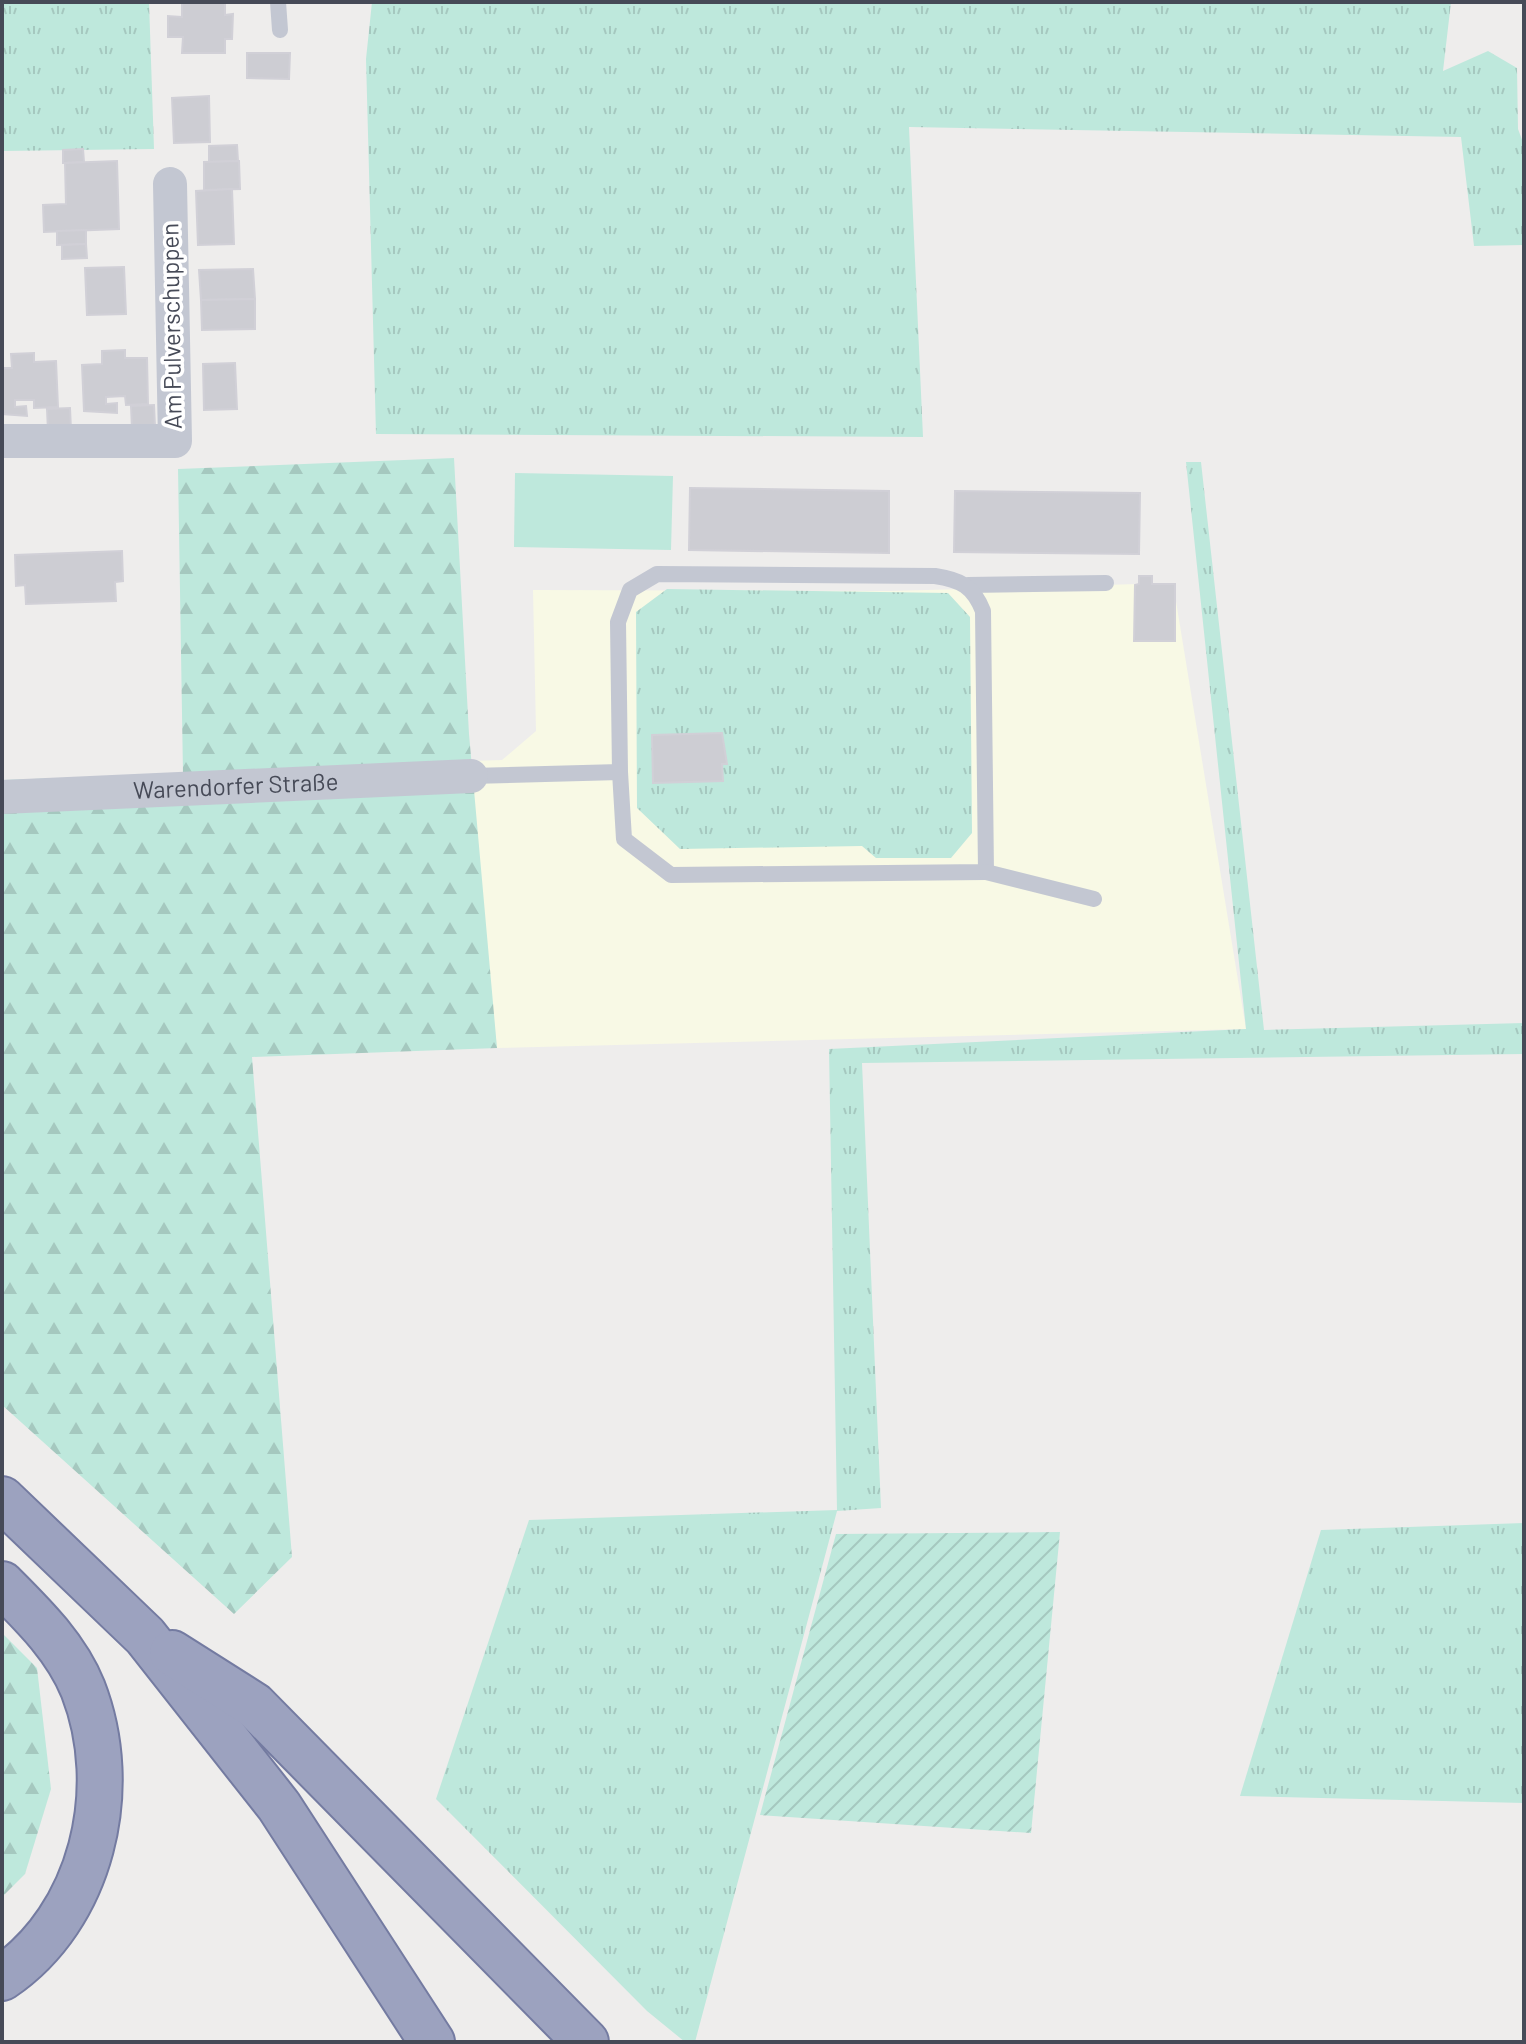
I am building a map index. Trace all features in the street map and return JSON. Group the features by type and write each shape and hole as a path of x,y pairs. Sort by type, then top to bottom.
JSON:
{"highway":[{"path":"2,1499 145,1636 279,1806 432,2042"},
{"path":"2,1584 50,1633 83,1689 96,1739 100,1782 95,1828 84,1874 56,1927 2,1978"},
{"path":"145,1636 254,1705 586,2042"}],"street":[{"name":"Am Pulverschuppen","path":"2,441 175,441 170,184"},
{"name":"Warendorfer Straße","path":"2,797 471,776"}],"lane":[{"path":"278,2 280,30"},
{"path":"1094,899 986,872 671,875 624,839 618,622 630,590 657,574 935,576 968,585 1106,583"},
{"path":"968,585 983,611 986,872"},
{"path":"471,776 620,772"}],"shaded area":[{"path":"1173,583 1246,1029 497,1048 472,816 470,761 502,760 536,731 533,590 890,591"}],"green space":[{"path":"2,2 149,2 154,149 2,151"},
{"path":"372,2 1451,2 1443,71 1488,51 1517,68 1518,129 1524,145 1524,245 1474,246 1461,137 909,127 923,437 376,434 366,59"},
{"path":"454,458 469,734 497,1048 252,1057 292,1557 234,1614 2,1405 2,780 183,774 178,469"},
{"path":"1186,462 1201,462 1264,1030 1524,1023 1524,1054 862,1063 881,1508 837,1511 695,2042 685,2042 647,2011 436,1799 529,1520 837,1510 829,1049 1246,1029"},
{"path":"515,473 673,476 671,550 514,547"},
{"path":"667,589 948,593 970,617 972,833 951,858 876,858 862,846 680,849 637,808 636,612"},
{"path":"1524,1523 1524,1803 1240,1796 1321,1530"},
{"path":"1060,1532 1031,1833 760,1815 836,1534"},
{"path":"2,1633 37,1668 51,1789 25,1874 2,1897"}],"building":[{"path":"182,2 225,2 225,15 233,14 232,39 225,39 225,53 182,53 183,37 168,37 168,16 182,17"},
{"path":"247,53 290,53 289,79 247,78"},
{"path":"209,96 210,142 174,143 172,98"},
{"path":"237,145 238,161 209,162 209,146"},
{"path":"83,149 84,162 63,163 63,150"},
{"path":"117,161 119,229 44,232 43,205 66,204 65,163"},
{"path":"239,161 240,189 204,190 204,162"},
{"path":"232,189 234,244 198,245 196,191"},
{"path":"86,230 86,244 57,245 57,231"},
{"path":"86,244 87,258 62,259 62,245"},
{"path":"124,267 126,314 87,315 85,268"},
{"path":"253,269 255,299 201,300 199,270"},
{"path":"255,299 255,329 202,330 201,300"},
{"path":"125,350 125,358 147,358 148,404 126,405 125,396 106,397 106,404 117,403 117,413 84,411 82,365 102,364 102,351"},
{"path":"34,353 34,362 56,361 58,407 34,408 34,400 15,400 15,407 26,406 27,416 2,414 2,368 12,368 11,354"},
{"path":"235,363 237,409 204,410 203,364"},
{"path":"154,405 155,427 132,428 131,406"},
{"path":"70,408 71,430 48,431 47,409"},
{"path":"690,488 889,491 889,553 689,550"},
{"path":"955,491 1140,493 1139,554 954,552"},
{"path":"122,551 123,581 115,582 116,601 26,604 25,585 16,586 15,555"},
{"path":"1139,576 1152,576 1152,584 1175,584 1175,641 1134,641 1135,585 1139,584"},
{"path":"722,733 727,764 722,764 723,781 653,783 652,735"}]}
